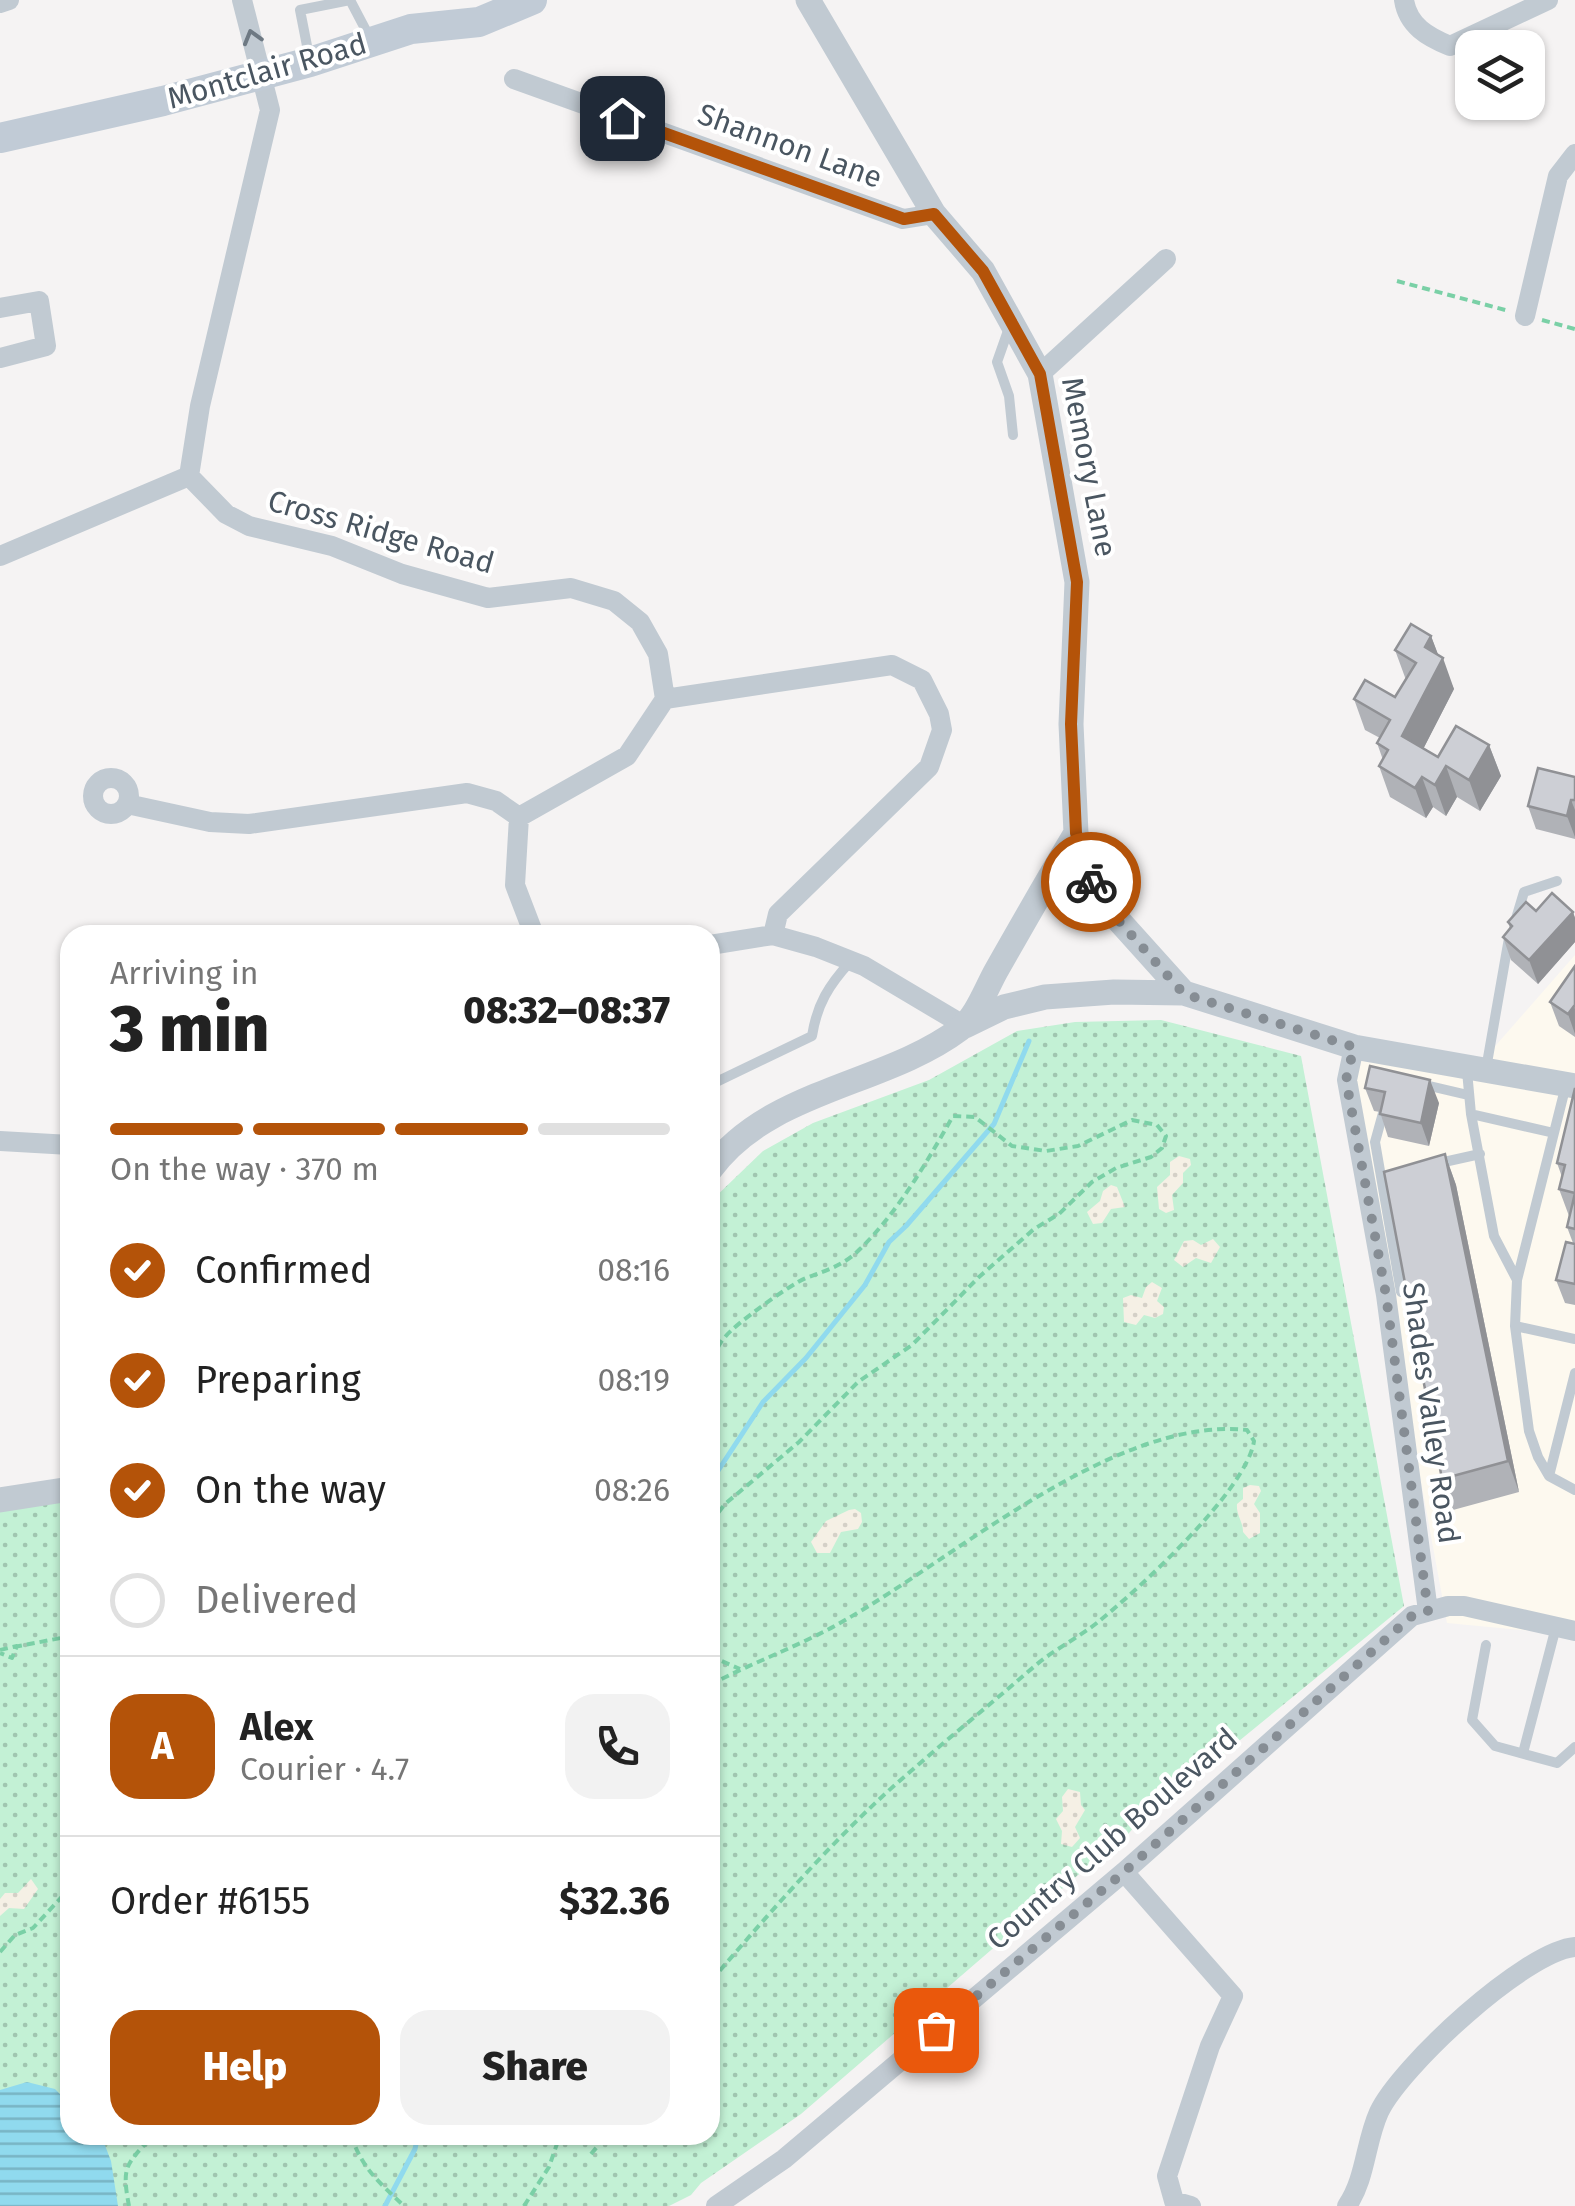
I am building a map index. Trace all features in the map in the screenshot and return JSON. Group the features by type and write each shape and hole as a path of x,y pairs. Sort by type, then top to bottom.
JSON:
{"main road":[{"name":"Montclair Road","path":"0,138 163,101 310,62 411,29 479,22 532,0"}],"street":[{"path":"0,2 9,0"},
{"path":"0,556 188,476 200,406 270,110 242,0"},
{"name":"Memory Lane","path":"808,0 934,214 983,271 1040,374 1077,582 1071,724 1076,833 1094,893 1184,994"},
{"path":"1404,0 1406,12 1425,36 1450,46 1548,0"},
{"name":"Shannon Lane","path":"514,79 904,219 934,214"},
{"path":"1525,316 1558,176 1575,154"},
{"path":"1040,374 1166,260"},
{"path":"0,308 39,301 46,346 0,358"},
{"name":"Cross Ridge Road","path":"188,476 226,514 249,526 332,546 402,574 488,598 571,588 614,601 640,622 658,654 665,700"},
{"path":"519,817 627,756 665,700 892,666 922,680 939,714 942,730 929,767 778,914 773,935"},
{"path":"128,804 210,822 249,824 468,793 496,802 519,817"},
{"path":"519,817 515,885 530,925"},
{"path":"965,1026 1076,833"},
{"path":"720,943 773,935 851,961 965,1026"},
{"path":"720,1157 760,1124 825,1092 914,1056 1004,1007 1045,998 1114,992 1184,994 1354,1047 1571,1085"},
{"name":"Shades Valley Road","path":"1354,1047 1346,1080 1400,1292 1428,1611"},
{"path":"0,1141 60,1144"},
{"path":"0,1500 60,1491"},
{"path":"1428,1611 1464,1606 1566,1629"},
{"name":"Country Club Boulevard","path":"716,2206 784,2159 1124,1872 1402,1624 1428,1611"},
{"path":"1124,1872 1233,1996 1210,2046 1166,2176 1174,2201 1191,2206"},
{"path":"1346,2206 1357,2191 1378,2113 1400,2079 1534,1960 1575,1947"}],"lane":[{"path":"310,62 300,10 350,0 372,42"},
{"path":"1012,322 997,362 1010,396 1013,435"},
{"path":"1516,1280 1494,1236 1468,1094 1524,892 1556,881"},
{"path":"720,1080 812,1036 828,986 851,961"},
{"path":"1407,1081 1468,1094"},
{"path":"1571,1085 1554,1133 1516,1280 1515,1326 1529,1430 1549,1476 1575,1490"},
{"path":"1383,1113 1375,1142 1400,1292"},
{"path":"1471,1114 1554,1133"},
{"path":"1430,1165 1480,1154"},
{"path":"1380,1176 1396,1173"},
{"path":"1515,1326 1575,1339"},
{"path":"1549,1476 1575,1373"},
{"path":"1523,1754 1566,1629"},
{"path":"1486,1645 1472,1720 1494,1746 1557,1763 1573,1751"}],"path":[{"path":"1397,281 1575,329"},
{"path":"720,1345 733,1328 790,1287 831,1271 862,1247 922,1170 953,1116 975,1116 1000,1138 1026,1150 1078,1146 1132,1120 1157,1125 1166,1136 1162,1148 1150,1157 1116,1168 1092,1182 1059,1214 1034,1229 979,1277 912,1345 858,1382 799,1442 720,1510"},
{"path":"720,1679 845,1621 1072,1478 1142,1446 1227,1428 1247,1430 1254,1441 1252,1456 1230,1491 1138,1588 1095,1624 1039,1662 883,1796 720,1971"},
{"path":"0,1652 60,1638"},
{"path":"0,1652 12,1658 17,1646 14,1647"},
{"path":"720,1660 740,1669"},
{"path":"0,1952 16,1935 33,1928 60,1899"},
{"path":"129,2206 125,2173 129,2160 143,2145"},
{"path":"354,2145 359,2158 404,2206"},
{"path":"524,2206 549,2166 556,2145"},
{"path":"590,2154 598,2145"}],"shaded area":[{"path":"1575,955 1575,1635 1447,1623 1347,1080 1354,1047 1476,1068"}],"green space":[{"path":"1161,1020 1301,1056 1404,1606 1135,1826 1112,1853 1085,1869 801,2114 701,2183 691,2195 669,2206 0,2206 0,1508 60,1499 60,2145 720,2145 720,1192 763,1151 813,1123 929,1080 1017,1031 1075,1022"}],"sand":[{"path":"1179,1156 1190,1159 1191,1165 1172,1195 1174,1210 1166,1213 1159,1209 1157,1187 1170,1175 1170,1162"},
{"path":"1111,1185 1117,1187 1125,1207 1111,1209 1102,1223 1093,1224 1087,1212"},
{"path":"1213,1239 1220,1247 1211,1263 1196,1258 1183,1267 1174,1260 1184,1241 1193,1240 1201,1245"},
{"path":"1152,1282 1162,1288 1157,1301 1164,1307 1163,1314 1155,1318 1144,1315 1136,1325 1124,1322 1123,1298 1142,1298"},
{"path":"1259,1486 1261,1491 1254,1504 1260,1513 1260,1533 1249,1539 1243,1532 1237,1504 1243,1499 1243,1488"},
{"path":"849,1510 861,1513 858,1529 841,1532 830,1553 817,1553 811,1542 826,1521"},
{"path":"1068,1789 1080,1792 1085,1810 1075,1827 1080,1838 1072,1847 1061,1844 1062,1831 1056,1819 1063,1811 1062,1797"},
{"path":"31,1879 38,1889 24,1909 9,1908 0,1916 0,1899 5,1893 18,1893"}],"water":[{"path":"27,2082 55,2089 60,2094 60,2145 105,2145 118,2206 0,2206 0,2090"}],"building":[{"path":"1411,624 1431,636 1425,647 1443,658 1402,736 1438,757 1456,726 1489,745 1469,780 1446,766 1435,785 1422,777 1415,788 1379,766 1388,750 1377,743 1390,720 1354,699 1365,680 1395,697 1416,663 1395,650"},
{"path":"1538,768 1575,777 1575,800 1571,800 1567,816 1528,806"},
{"path":"1552,893 1573,912 1529,960 1503,937 1512,926 1508,922 1526,902 1536,911"},
{"path":"1575,966 1575,1006 1568,1014 1550,1002"},
{"path":"1370,1066 1430,1080 1421,1123 1380,1114 1385,1092 1365,1088"},
{"path":"1575,1088 1575,1193 1559,1189 1565,1165 1557,1163"},
{"path":"1445,1154 1508,1461 1442,1479 1384,1172"},
{"path":"1575,1193 1575,1229 1567,1227"},
{"path":"1566,1242 1575,1244 1575,1284 1556,1280"}],"waterway":[{"path":"720,1468 763,1402 806,1358 865,1285 889,1242 994,1124 1029,1041"},
{"path":"385,2206 416,2145"}],"way so far":[{"path":"936,2030 1124,1872 1412,1616 1428,1611 1386,1295 1346,1080 1354,1047 1184,994 1094,893 1091,882"}],"route":[{"path":"622,118 904,219 934,214 983,271 1040,374 1077,582 1071,724 1076,833 1091,882"}]}
